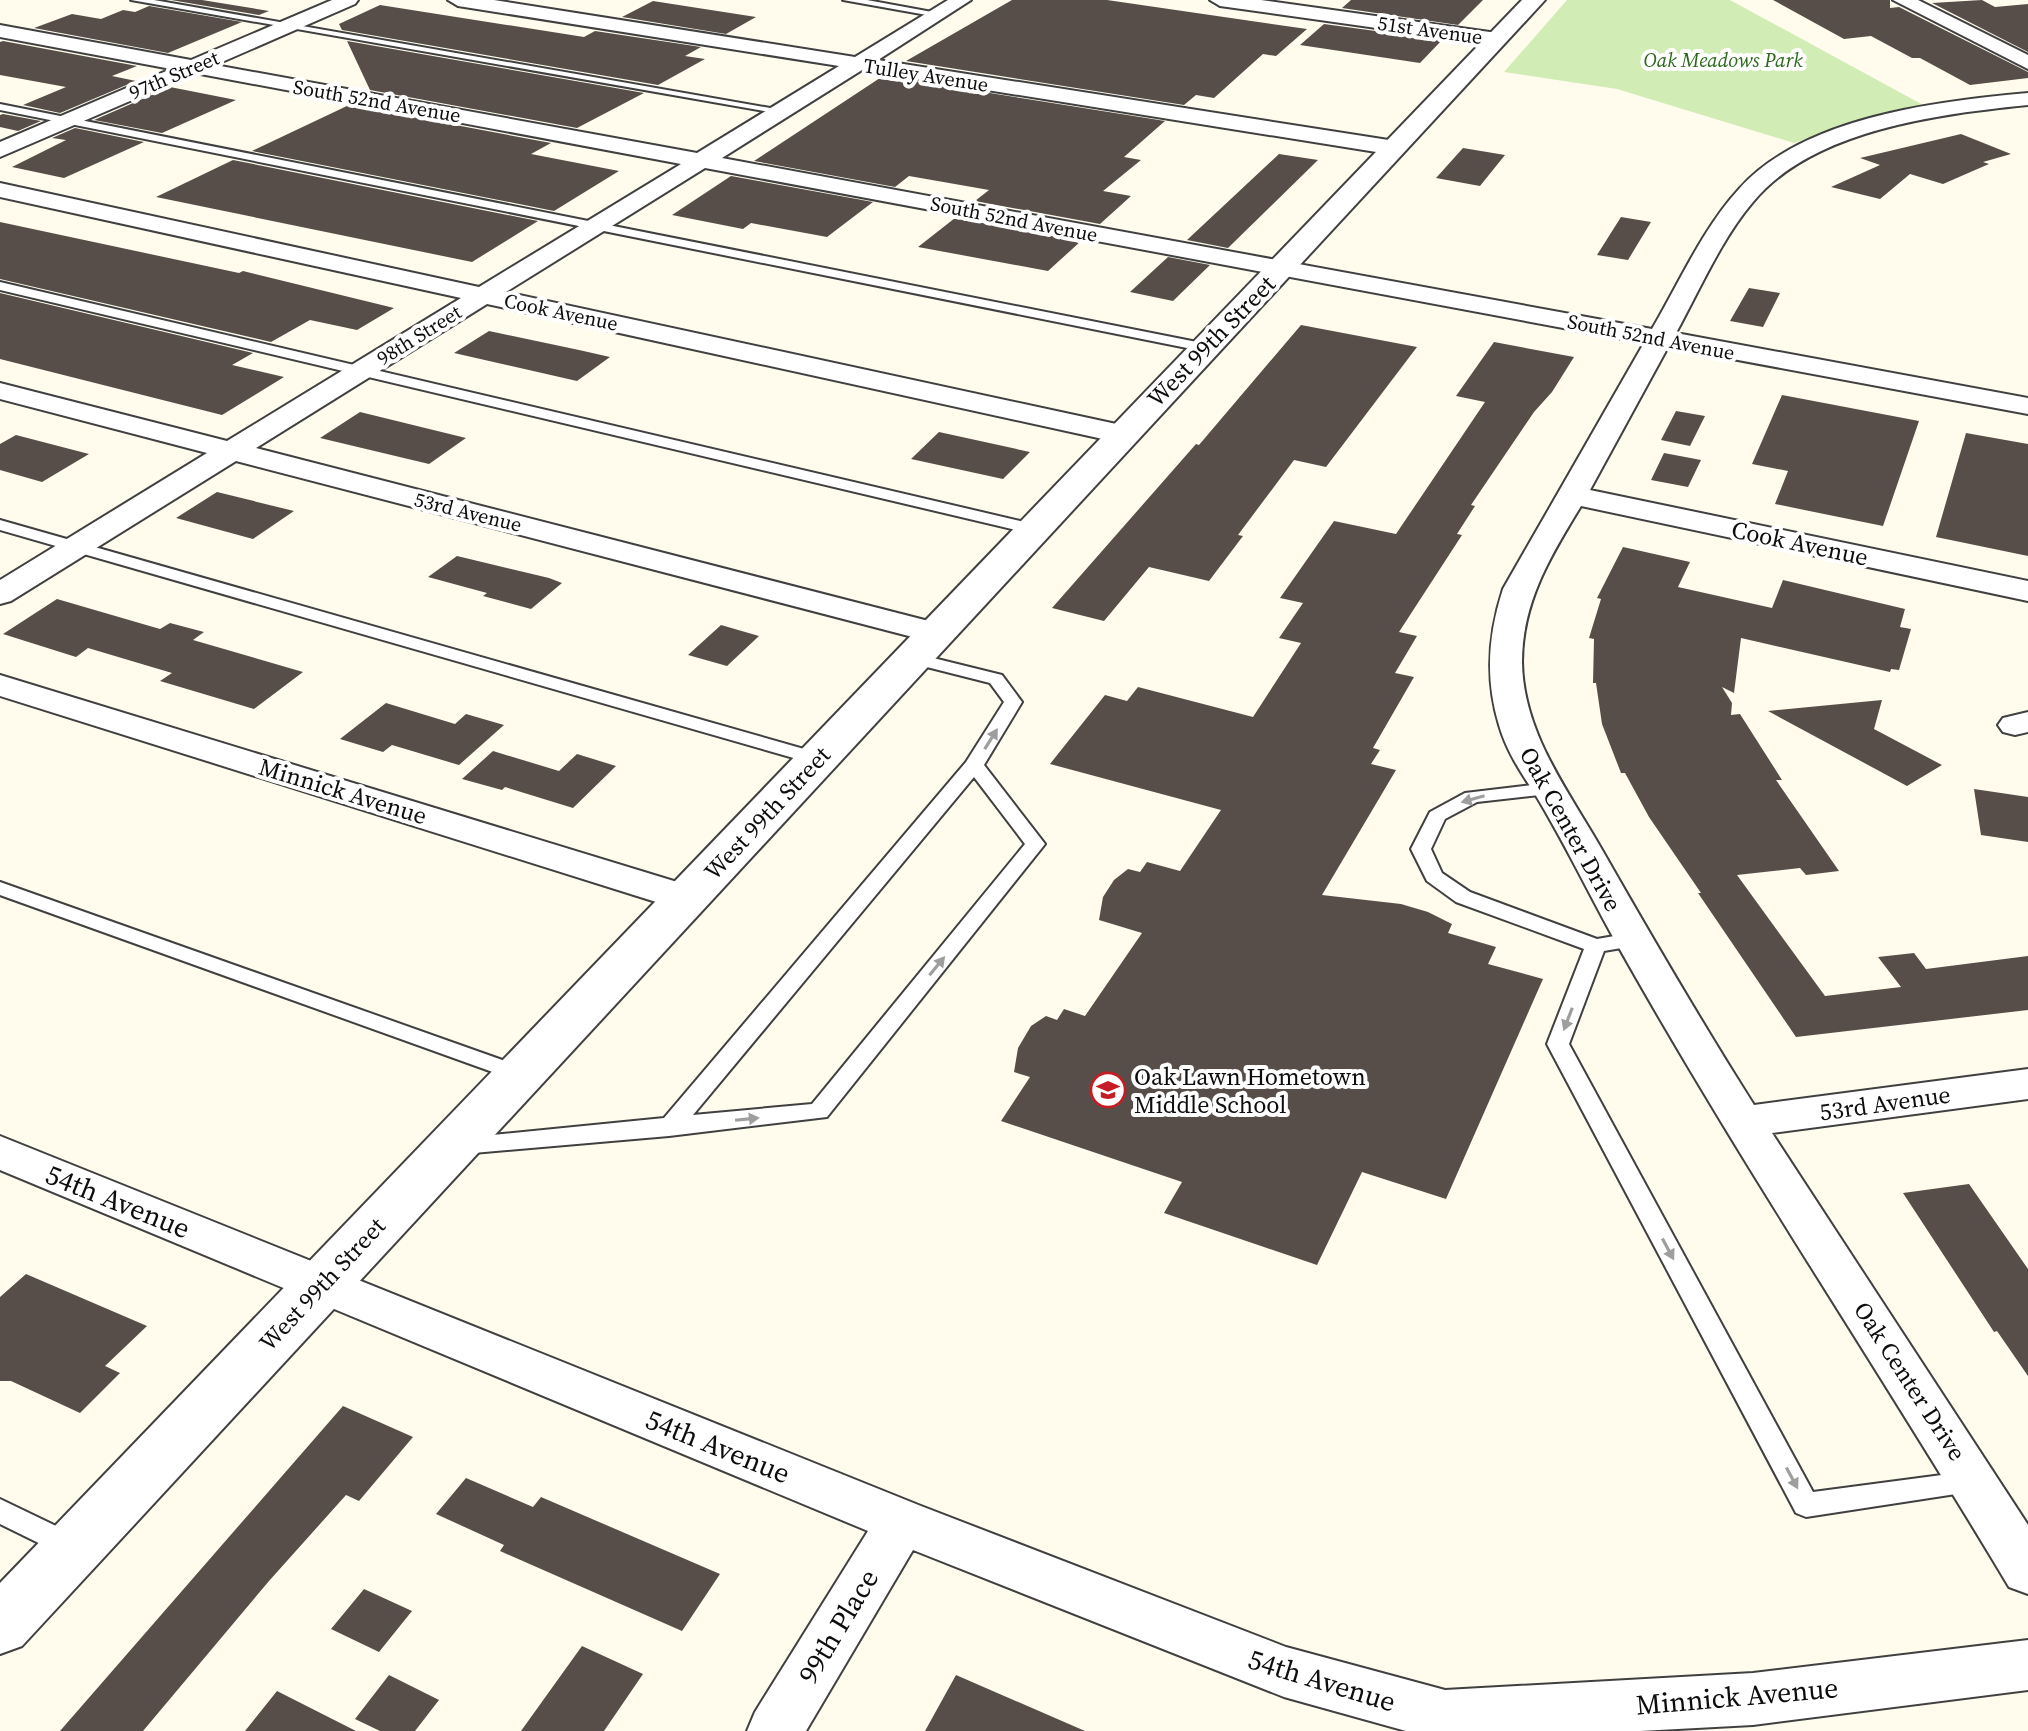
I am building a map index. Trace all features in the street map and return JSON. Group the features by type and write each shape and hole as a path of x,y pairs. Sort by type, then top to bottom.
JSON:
{"street":[{"name":"97th Street","path":"0,150 348,0"},
{"name":"Tulley Avenue","path":"458,0 1395,148"},
{"name":"98th Street","path":"0,594 961,0"},
{"name":"51st Avenue","path":"1220,0 1497,39"},
{"name":"West 99th Street","path":"0,1626 1121,434 1207,348 1534,0"},
{"path":"1903,0 2028,63"},
{"name":"South 52nd Avenue","path":"0,31 2028,406"},
{"name":"Oak Center Drive","path":"2028,99 1903,118 1827,143 1773,172 1754,186 1737,207 1659,339 1520,588 1505,650 1508,684 1520,736 1536,775 1550,789 1632,940 1742,1122 1975,1482 2028,1571"},
{"name":"Cook Avenue","path":"0,190 1121,434"},
{"name":"53rd Avenue","path":"0,391 231,451 924,646"},
{"name":"Cook Avenue","path":"1573,495 2028,591"},
{"name":"Minnick Avenue","path":"0,685 686,898"},
{"name":"53rd Avenue","path":"1742,1122 2028,1084"},
{"name":"54th Avenue","path":"0,1152 902,1522 1284,1672 1444,1723"},
{"name":"99th Place","path":"775,1731 902,1522"},
{"name":"Minnick Avenue","path":"1444,1723 1753,1699 2028,1665"}],"lane":[{"path":"136,0 781,111"},
{"path":"848,0 938,14"},
{"path":"0,107 1207,348"},
{"path":"0,286 1033,529"},
{"path":"0,525 818,759"},
{"path":"669,1128 974,765 1013,702 996,679 924,646"},
{"path":"451,1147 819,1111 1035,844 974,765"},
{"path":"1550,789 1472,797 1437,816 1421,849 1434,877 1463,897 1596,946 1632,940"},
{"path":"0,888 520,1074"},
{"path":"1596,946 1558,1044 1806,1505 1975,1482"},
{"path":"0,1511 74,1547"}],"green space":[{"name":"Oak Meadows Park","path":"1567,0 1730,0 1925,106 1794,143 1617,89 1504,72"}],"building":[{"path":"171,0 202,0 269,11 259,15"},
{"path":"1012,0 1107,0 1307,29 1276,56 1263,54 1214,98 1196,95 1184,105 906,61"},
{"path":"1351,0 1483,0 1458,25 1342,8"},
{"path":"1773,0 1890,0 1890,8 1899,7 2028,72 2028,78 1970,85 1871,36 1844,39"},
{"path":"1982,0 1995,7 2028,4 2028,52 1932,3"},
{"path":"653,1 756,17 726,34 622,17"},
{"path":"380,5 584,37 595,31 701,47 685,56 705,59 658,85 342,30 339,24"},
{"path":"149,6 242,22 168,53 34,28 72,14 101,19 123,10 135,12"},
{"path":"1324,24 1442,40 1420,63 1300,45"},
{"path":"347,41 644,93 577,128 370,90"},
{"path":"0,42 137,66 112,76 136,81 60,113 23,105 66,87 0,75"},
{"path":"883,76 1165,121 1124,157 1141,160 1103,191 1131,196 1100,224 975,201 989,190 909,176 895,187 754,161"},
{"path":"170,87 236,100 162,133 94,120"},
{"path":"349,105 551,143 531,154 619,171 554,211 252,151"},
{"path":"0,115 41,121 18,131 0,127"},
{"path":"75,128 144,142 64,178 12,167 66,140 52,138"},
{"path":"1961,134 2011,154 1983,162 1989,164 1943,184 1910,174 1880,199 1831,187 1880,165 1860,158"},
{"path":"1463,148 1505,155 1480,186 1436,178"},
{"path":"1279,154 1318,160 1228,248 1187,240"},
{"path":"233,160 538,221 472,262 156,197"},
{"path":"731,176 873,202 827,237 751,223 743,229 672,215"},
{"path":"1621,217 1651,222 1628,260 1597,255"},
{"path":"955,218 1081,241 1048,271 918,247"},
{"path":"0,222 239,273 243,271 394,308 357,330 310,320 271,342 0,279"},
{"path":"1168,257 1210,265 1173,301 1130,292"},
{"path":"1749,288 1780,293 1763,327 1730,321"},
{"path":"0,293 253,353 232,365 284,377 222,415 0,359"},
{"path":"1301,325 1417,347 1326,467 1294,460 1238,535 1243,536 1209,581 1149,567 1104,621 1052,608 1196,444 1199,445"},
{"path":"489,331 610,357 577,381 454,353"},
{"name":"Oak Lawn Hometown Middle School","path":"1494,342 1574,357 1471,505 1475,506 1457,534 1462,535 1399,632 1417,636 1395,673 1414,677 1373,748 1380,750 1371,764 1396,770 1322,895 1401,904 1428,912 1452,924 1448,933 1496,947 1488,964 1543,979 1446,1199 1362,1172 1317,1265 1164,1213 1182,1182 1001,1121 1030,1077 1014,1072 1018,1048 1031,1026 1046,1016 1057,1020 1064,1009 1085,1016 1142,933 1099,920 1103,897 1114,880 1128,869 1140,872 1147,862 1180,871 1221,810 1050,764 1105,695 1127,701 1138,687 1253,717 1301,643 1279,638 1303,603 1280,598 1334,521 1396,534 1485,402 1456,396"},
{"path":"1782,395 1919,421 1883,526 1775,504 1788,471 1752,464"},
{"path":"1676,411 1705,416 1690,446 1661,440"},
{"path":"360,412 466,438 429,464 320,438"},
{"path":"939,432 1030,452 1003,479 911,459"},
{"path":"1966,433 2028,444 2028,556 1936,537"},
{"path":"16,435 89,454 42,482 0,470 0,444"},
{"path":"1664,453 1701,460 1688,487 1651,480"},
{"path":"217,492 294,511 253,539 176,518"},
{"path":"1623,547 1690,562 1678,587 1772,608 1783,580 1905,609 1900,627 1911,629 1899,670 1891,669 1890,672 1741,638 1734,693 1722,687 1732,703 1731,715 1740,714 1782,780 1776,780 1839,871 1806,875 1800,868 1737,875 1825,996 1901,987 1878,957 1914,953 1926,969 2028,956 2028,1010 1796,1037 1698,893 1701,893 1649,817 1625,773 1621,773 1602,724 1596,683 1593,683 1594,639 1589,638 1601,599 1597,598"},
{"path":"457,556 562,583 531,609 428,577"},
{"path":"57,599 160,629 170,623 204,632 193,640 303,672 254,709 160,681 172,673 88,648 76,657 3,634"},
{"path":"721,625 759,636 727,666 688,655"},
{"path":"1882,700 1874,729 1942,765 1907,786 1768,711"},
{"path":"386,703 455,724 466,714 504,725 459,765 392,745 383,752 340,739"},
{"path":"493,751 559,771 577,754 616,766 573,808 505,787 502,790 462,779"},
{"path":"1974,789 2028,797 2028,842 1981,835"},
{"path":"1969,1184 2028,1269 2028,1376 1997,1331 1994,1332 1903,1193"},
{"path":"26,1274 147,1326 105,1366 120,1373 80,1413 11,1381 0,1381 0,1297"},
{"path":"343,1406 413,1437 359,1501 346,1495 143,1731 60,1731"},
{"path":"466,1478 533,1507 541,1497 720,1574 682,1631 500,1551 504,1545 436,1514"},
{"path":"364,1589 412,1611 379,1652 331,1629"},
{"path":"582,1646 643,1674 604,1731 521,1731"},
{"path":"389,1675 439,1700 415,1731 380,1731 355,1719"},
{"path":"956,1675 1085,1731 925,1731"},
{"path":"277,1691 356,1731 245,1731"}],"place":[{"name":"Oak Lawn Hometown Middle School","path":"1108,1090"}]}
